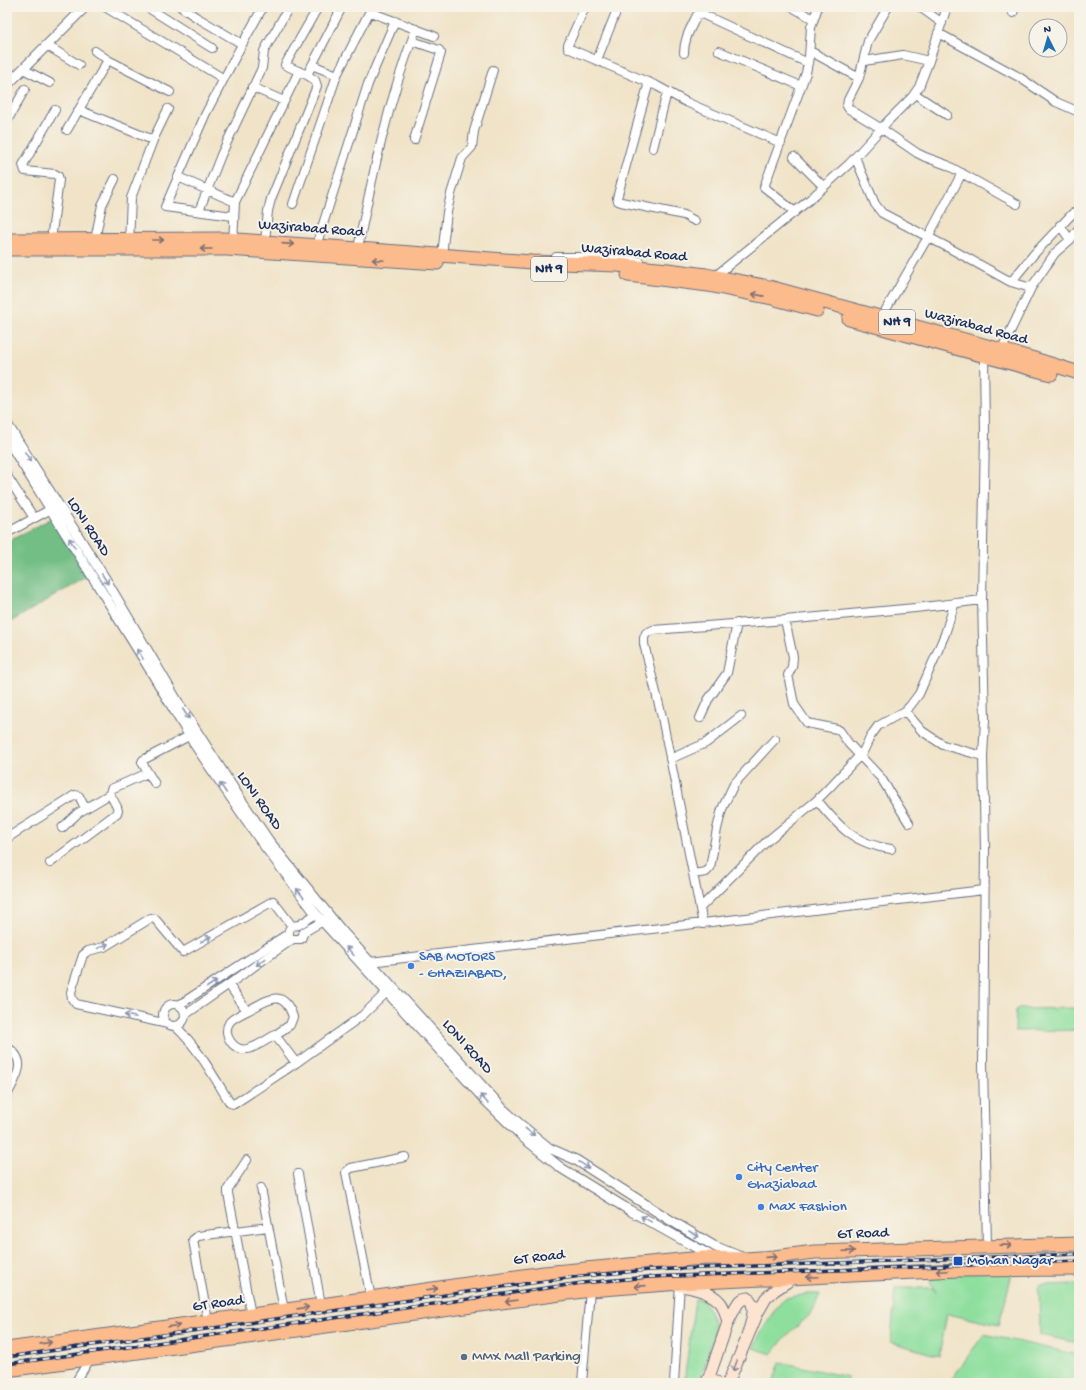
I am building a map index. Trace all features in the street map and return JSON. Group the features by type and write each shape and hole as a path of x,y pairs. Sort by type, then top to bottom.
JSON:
{"highway":[{"name":"Wazirabad Road","path":"7,240 95,240 129,244"},
{"name":"Wazirabad Road","path":"7,249 129,244 233,245 265,242 442,254 532,262 617,265 668,270 772,298 1079,374"},
{"name":"Wazirabad Road","path":"233,245 347,258 614,273 769,287 882,318 984,351"},
{"name":"Wazirabad Road","path":"999,355 1079,382"},
{"name":"GT Road","path":"7,1349 544,1273 702,1258 746,1259 815,1252 1079,1244"},
{"path":"7,1370 90,1360 590,1290 658,1285 959,1270 1079,1269"}],"main road":[{"path":"728,1383 758,1312 766,1298 793,1278"},
{"path":"680,1285 709,1294 720,1301 728,1322"},
{"path":"719,1383 708,1381 728,1322 738,1303 748,1298 752,1302 753,1308 746,1340"}],"street":[{"path":"7,85 85,7"},
{"path":"105,7 224,79"},
{"path":"147,7 212,48"},
{"path":"233,216 165,207 206,113 263,7"},
{"path":"199,211 252,87 262,68 264,51 289,7"},
{"path":"265,242 268,211 271,199 316,86 316,81 307,75 285,65 318,7"},
{"path":"307,75 342,7"},
{"path":"585,7 568,46 570,49 649,82 686,102 781,143"},
{"path":"597,60 618,7"},
{"path":"792,7 813,19"},
{"path":"795,212 764,187 806,73 810,51 810,32 818,7"},
{"path":"888,7 868,41 859,78 848,100 847,106 849,109 925,157 948,165 1017,204"},
{"path":"920,7 942,23"},
{"path":"714,282 824,187 915,94 929,61 947,7"},
{"path":"184,8 242,44"},
{"path":"293,204 336,75 371,9 395,21 434,36"},
{"path":"684,53 686,36 697,15 702,14 808,63"},
{"path":"316,246 368,84 395,21"},
{"path":"358,248 384,128 402,64 416,29"},
{"path":"938,33 1019,77 1063,105 1079,112"},
{"path":"412,41 439,50 441,53 414,140"},
{"path":"46,45 79,65"},
{"path":"95,51 108,60 170,92"},
{"path":"719,51 801,86"},
{"path":"810,51 859,78"},
{"path":"864,61 903,54 929,61"},
{"path":"67,130 108,60"},
{"path":"312,65 336,75"},
{"path":"23,69 50,83"},
{"path":"442,254 447,212 451,194 462,158 472,147 474,131 493,70"},
{"path":"233,245 233,216 235,202 299,71"},
{"path":"649,82 618,201 684,215 695,221"},
{"path":"252,87 284,101"},
{"path":"7,121 25,89"},
{"path":"653,148 667,92"},
{"path":"915,94 947,115"},
{"path":"129,244 131,198 153,140 168,109"},
{"path":"51,240 59,180 58,176 55,174 25,171 23,165 55,110"},
{"path":"79,110 153,140"},
{"path":"794,156 824,187"},
{"path":"855,157 878,210 1011,282 1031,288"},
{"path":"882,318 962,173"},
{"path":"178,177 235,202"},
{"path":"95,240 102,205 115,179"},
{"path":"1011,282 1060,225 1073,213"},
{"path":"1060,225 1070,240"},
{"path":"999,355 1031,288 1055,254 1070,240 1079,228"},
{"path":"984,351 985,432 982,600 985,720 983,756 983,1064 987,1246"},
{"name":"LONI ROAD","path":"7,424 106,580 179,704 237,794 291,868 388,991 457,1063 546,1151"},
{"name":"LONI ROAD","path":"7,439 143,658 189,736 260,840 316,914 366,963 457,1063"},
{"path":"7,476 34,518"},
{"path":"7,533 51,509"},
{"path":"703,924 662,717 644,644 646,632 653,630 785,620 982,600"},
{"path":"700,908 766,842 817,800 860,755 878,726 905,711 918,694 928,674 945,634 955,602"},
{"path":"785,620 793,657 792,667 788,675 794,704 807,723 837,728 840,730 849,744 881,778 909,823"},
{"path":"700,718 708,700 727,672 737,623"},
{"path":"905,711 922,731 943,746 983,756"},
{"path":"670,759 706,743 741,716"},
{"path":"155,784 143,764 144,760 189,736"},
{"path":"693,874 706,872 710,868 722,809 734,784 775,739"},
{"path":"62,828 78,813 110,794 111,789 148,773"},
{"path":"50,863 117,813 117,807 110,794"},
{"path":"7,838 74,795 78,796 86,808"},
{"path":"817,800 833,820 862,842 880,847 891,848"},
{"path":"366,963 984,890"},
{"path":"304,932 303,928 293,931 229,985 185,1015 182,1023 172,1025 76,1004 72,999 71,992 83,955 88,951 104,947 151,918 155,919 183,952 273,901 293,931 298,940 301,939 304,932 323,921"},
{"path":"179,1005 293,931 316,914"},
{"path":"229,985 247,1011"},
{"path":"185,1015 184,1010 179,1005 172,1004 164,1011 164,1018 184,1034 232,1104 236,1104 363,1015 388,991"},
{"path":"276,998 286,1001 294,1017 290,1025 259,1045 245,1050 236,1047 228,1039 226,1031 229,1023 235,1017 247,1011 266,1001 276,998"},
{"path":"275,1035 296,1063"},
{"path":"7,1047 14,1051 18,1056 19,1067 7,1095"},
{"path":"546,1151 561,1168 623,1206 716,1259"},
{"path":"546,1151 576,1160 670,1220 714,1246 746,1259"},
{"path":"371,1298 346,1172 351,1168 405,1157"},
{"path":"247,1160 228,1189 228,1198 251,1315"},
{"path":"298,1174 321,1305"},
{"path":"261,1188 284,1310"},
{"path":"208,1321 193,1240 198,1236 268,1227"},
{"path":"674,1383 680,1285"},
{"path":"582,1383 590,1290"},
{"path":"75,1383 90,1360"}],"green space":[{"path":"52,518 90,575 7,624 7,542"},
{"path":"1079,1008 1079,1030 1015,1031 1016,1009"},
{"path":"1013,1269 999,1325 947,1314 939,1356 891,1342 895,1288 933,1288 936,1293 925,1272"},
{"path":"1079,1284 1079,1343 1040,1335 1039,1285"},
{"path":"806,1294 820,1294 812,1313 785,1337 772,1354 753,1348 768,1320 778,1306 787,1298"},
{"path":"695,1299 703,1300 711,1314 714,1323 713,1337 699,1383 684,1383"},
{"path":"984,1334 1079,1355 1079,1383 949,1383"},
{"path":"780,1362 848,1377 846,1383 773,1383"}],"railway":[{"path":"7,1357 581,1276 649,1270 1079,1254"},
{"path":"7,1364 582,1283 649,1277 1079,1261"}],"place":[{"name":"SAB MOTORS - GHAZIABAD,","path":"411,966"},
{"name":"City Center Ghaziabad","path":"739,1177"},
{"name":"Max Fashion","path":"761,1207"},
{"name":"Mohan Nagar","path":"958,1261"},
{"name":"MMX Mall Parking","path":"464,1357"}]}
